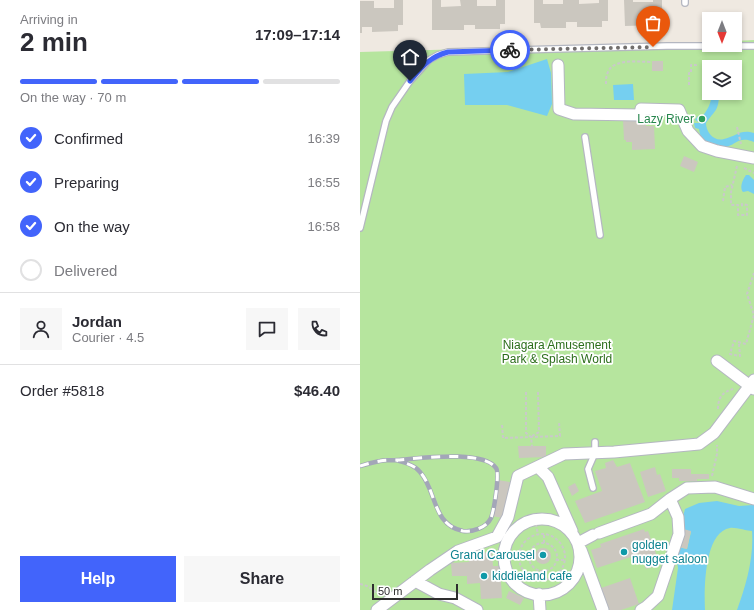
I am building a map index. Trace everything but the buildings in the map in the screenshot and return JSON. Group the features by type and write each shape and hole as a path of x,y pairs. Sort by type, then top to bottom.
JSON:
{"street":[{"path":"558,65 559,109 574,114 640,115 641,109 680,110 688,131 702,146 717,151 740,150 754,158"},
{"path":"377,610 458,550 497,537 508,517 518,476 564,454 595,447 614,452 699,444 714,433 752,385 717,360"},
{"path":"538,466 548,477 578,543 603,610"},
{"path":"578,543 596,534 651,514 687,488 716,488 754,499"},
{"path":"641,610 658,596 679,534 678,517 670,499"},
{"path":"535,519 548,519 561,523 571,532 578,543 580,555 579,567 574,578 566,586 555,592 532,594 521,589 512,581 505,569 503,556 506,543 512,532 523,523 535,519"},
{"path":"416,581 439,594 455,598 477,610"},
{"path":"539,594 540,610"}],"lane":[{"path":"360,228 386,121 392,107 410,81 429,60 438,55 448,52 491,50 597,49 667,46 754,46"},
{"path":"585,137 600,235"},
{"path":"593,488 588,469 595,447"}],"path":[{"path":"606,84 607,72 610,67 618,63 652,62"},
{"path":"689,85 691,65 696,65 696,67"},
{"path":"737,127 740,150 732,185 731,205 738,205 738,215 747,214 747,205 742,204 742,208"},
{"path":"723,201 725,187 732,185"},
{"path":"739,344 740,356 730,354 734,340 746,344 754,315 748,294 754,273"},
{"path":"526,392 526,433 531,437 532,446"},
{"path":"531,437 539,432 538,392"},
{"path":"502,425 503,438 560,436 559,422"},
{"path":"535,519 538,534"},
{"path":"538,534 544,534 555,537 560,542 564,549 565,560 562,570 557,575 550,579 534,579 527,575 522,568 519,561 519,554 522,545 527,539 538,534"},
{"path":"544,534 544,543"},
{"path":"544,543 554,548 556,552 556,560 551,569 542,571 533,568 530,564 529,557 530,551 533,547 537,544 544,543"},
{"path":"519,554 529,557"},
{"path":"556,560 565,560"},
{"path":"360,584 367,586 389,601"}],"green space":[{"name":"Niagara Amusement Park & Splash World","path":"754,40 754,610 360,610 360,52 702,42 702,52 742,52 742,41"}],"water":[{"path":"547,59 551,73 552,104 547,116 507,105 465,105 464,74 508,72"},
{"path":"633,84 634,100 614,100 613,85"},
{"name":"Lazy River","path":"711,100 719,100 714,113 706,123 707,130 711,136 720,140 742,132 749,132 754,133 754,142 744,140 720,147 714,146 701,139 699,129 695,128 694,123 699,123 695,120 698,116 702,117 708,109"},
{"path":"746,175 749,175 754,180 754,194 748,191 743,192 741,188"},
{"path":"717,501 739,506 754,504 754,610 737,610 751,561 752,531 730,528 721,532 710,550 707,563 705,610 672,610 678,568 676,555 678,547 687,549 691,532 683,529 685,509 699,503"}],"railway":[{"path":"360,466 384,460 448,456 477,459 489,462 496,468 497,471 495,500 491,518 483,527 475,530 463,531 453,528 440,515 430,488 420,472 413,466 396,460"}],"way so far":[{"path":"510,50 653,47"}],"place":[{"name":"Lazy River","path":"702,119"},
{"name":"golden nugget saloon","path":"624,552"},
{"name":"Grand Carousel","path":"543,555"},
{"name":"kiddieland cafe","path":"484,576"}],"route":[{"path":"410,81 429,60 438,55 448,52 510,50"}]}
